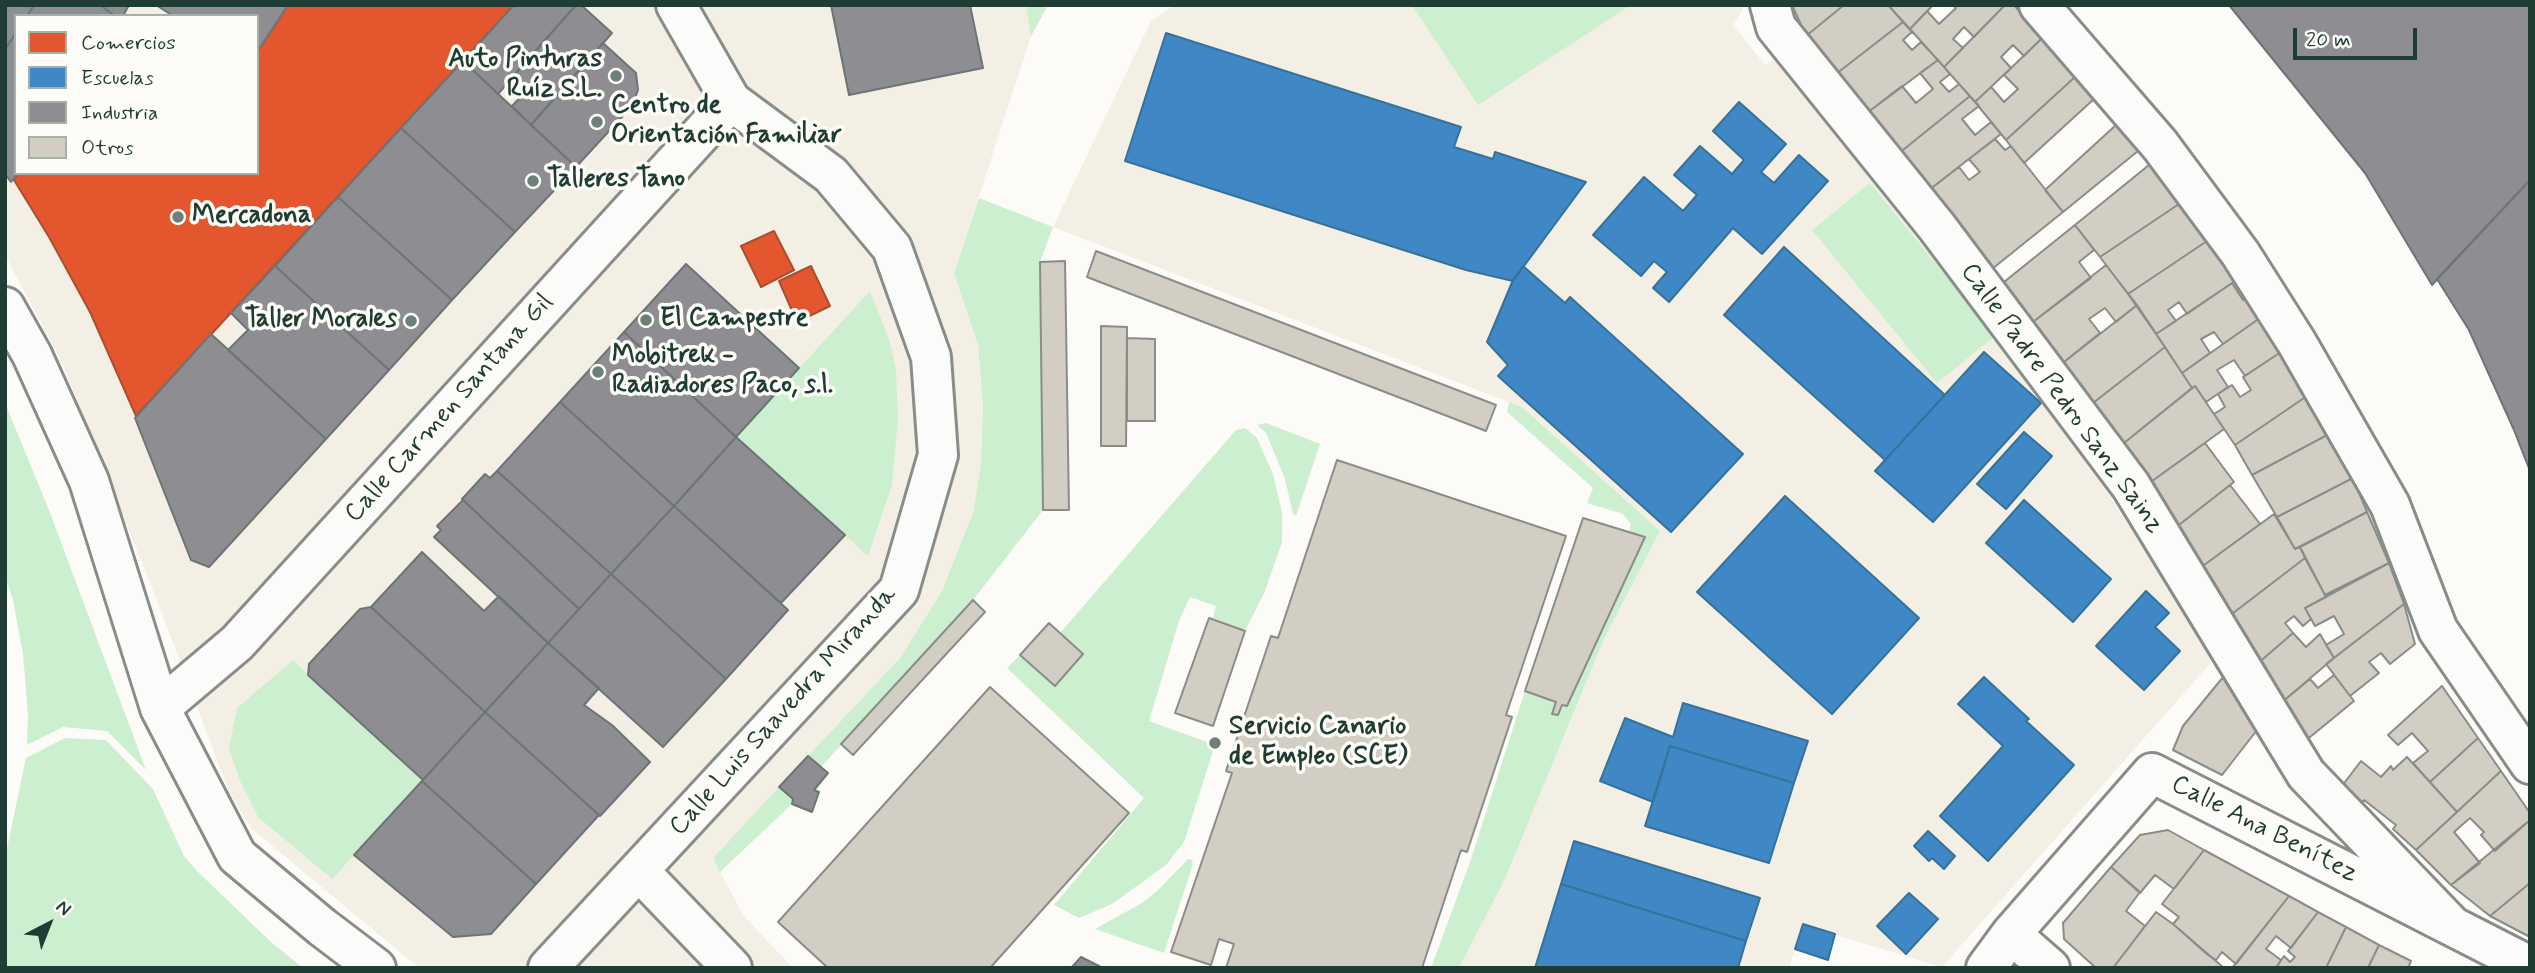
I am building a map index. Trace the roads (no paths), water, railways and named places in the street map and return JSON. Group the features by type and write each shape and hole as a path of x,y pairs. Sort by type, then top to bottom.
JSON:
{"street":[{"name":"Calle Luis Saavedra Miranda","path":"548,968 900,590 938,455 931,357 892,247 831,175 731,101 676,5"},
{"name":"Calle Padre Pedro Sanz Sainz","path":"1770,5 1776,27 1937,227 2131,486 2306,774 2452,926"},
{"path":"2039,5 2160,145 2240,253 2297,343 2390,505 2438,630 2530,764"},
{"name":"Calle Carmen Santana Gil","path":"160,708 237,643 731,101"},
{"path":"5,307 32,355 89,481 160,708 237,856 321,927 376,968"},
{"name":"Calle Ana Benítez","path":"1986,968 2011,934 2152,772 2530,966"},
{"path":"639,872 732,968"},
{"path":"2011,934 2050,968"}],"place":[{"name":"Auto Pinturas Ruíz S.L.","path":"616,76"},
{"name":"Centro de Orientación Familiar","path":"597,122"},
{"name":"Talleres Tano","path":"533,181"},
{"name":"Mercadona","path":"178,217"},
{"name":"El Campestre","path":"646,320"},
{"name":"Taller Morales","path":"411,321"},
{"name":"Mobitrek - Radiadores Paco, s.l.","path":"598,372"},
{"name":"Servicio Canario de Empleo (SCE)","path":"1215,743"}]}
